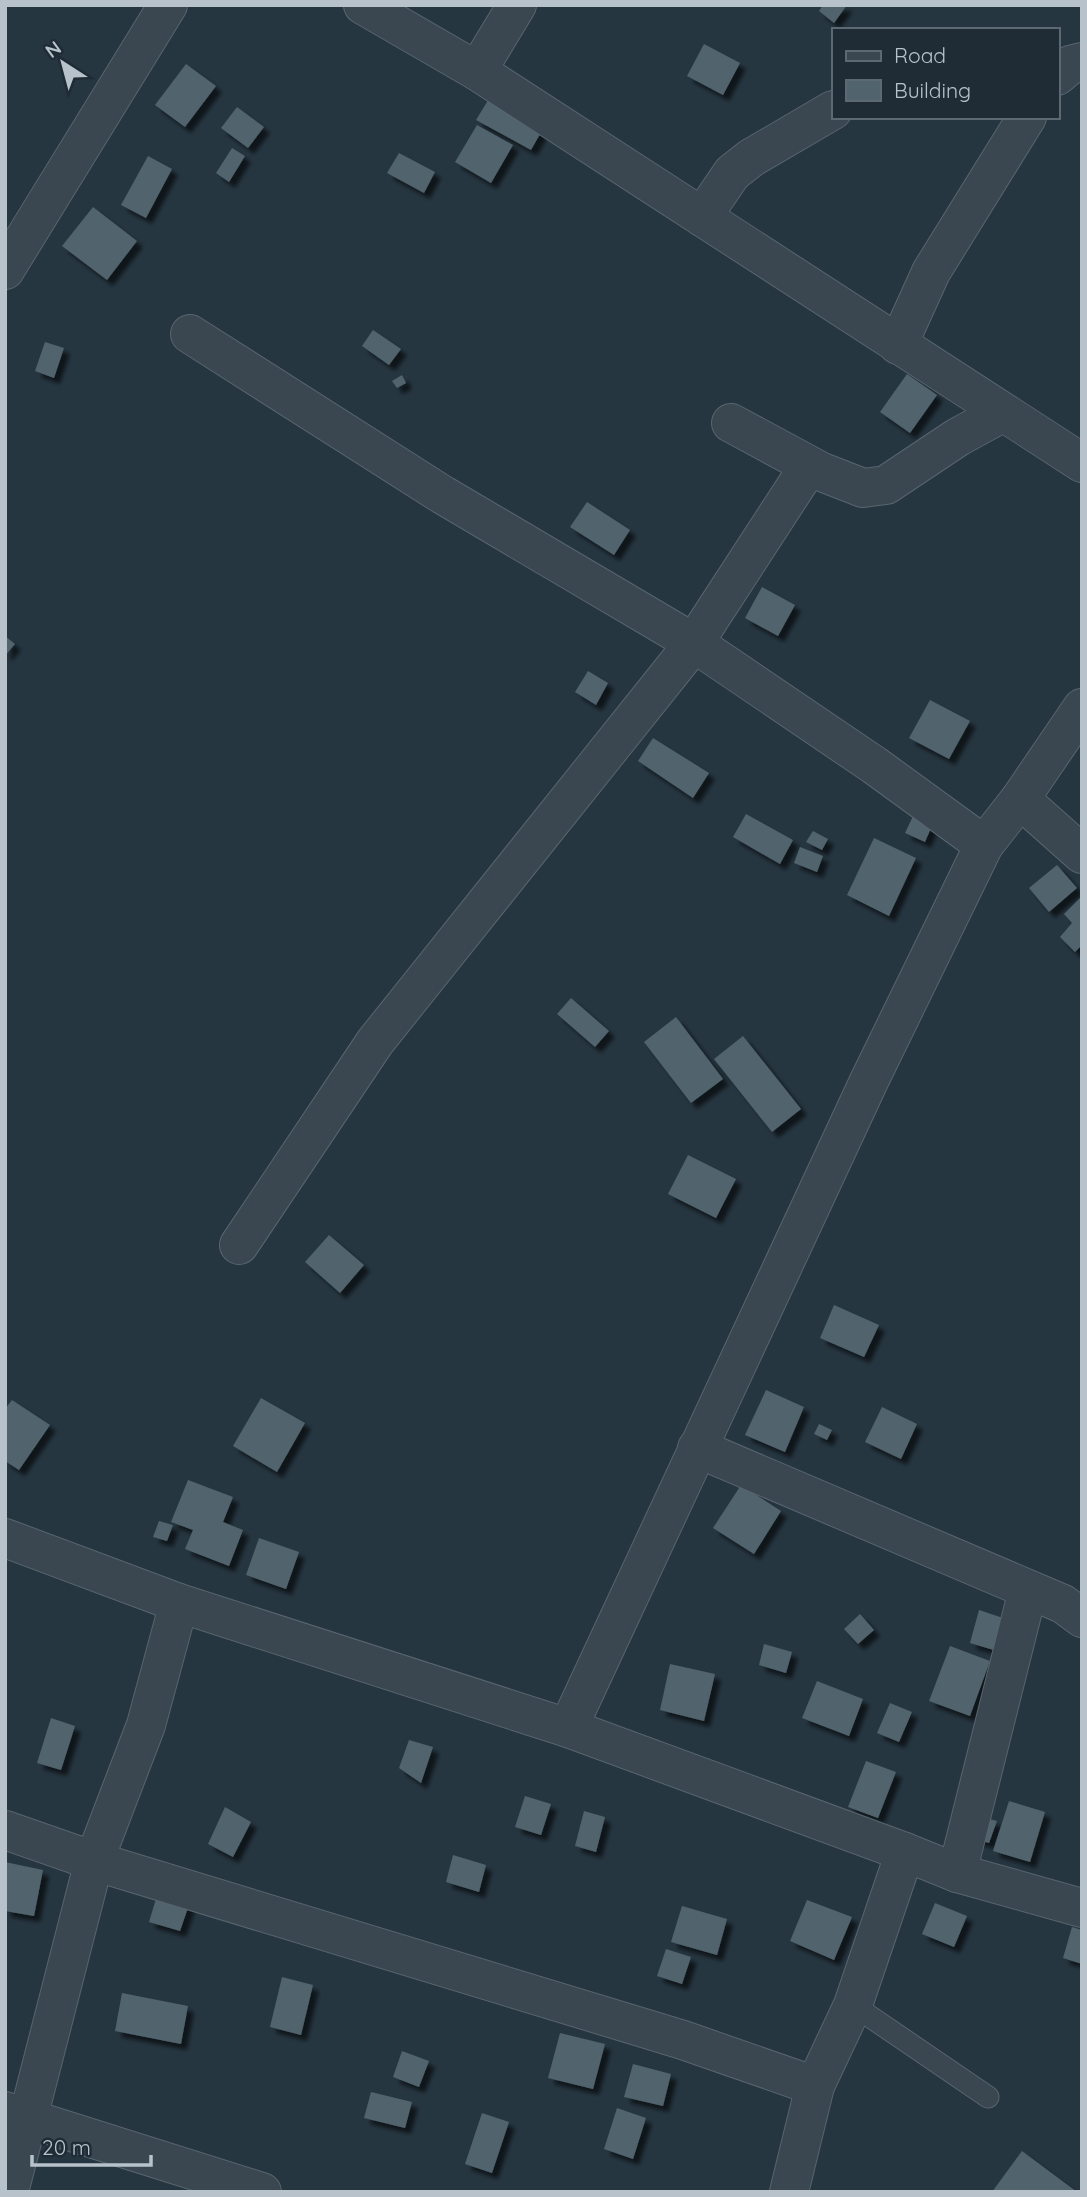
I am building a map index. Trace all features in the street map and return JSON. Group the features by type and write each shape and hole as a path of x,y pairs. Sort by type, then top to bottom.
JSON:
{"street":[{"path":"5,270 168,5"},
{"path":"363,5 477,71 1082,463"},
{"path":"477,71 517,5"},
{"path":"1059,74 1070,65 1082,62"},
{"path":"702,217 733,173 742,165 832,111"},
{"path":"898,345 931,272 1026,119"},
{"path":"190,334 443,495 694,643 874,765 984,845"},
{"path":"731,423 809,466 863,488 886,485 958,437 1002,413"},
{"path":"239,1245 375,1042 694,643 809,466"},
{"path":"568,1728 697,1448 984,845 1020,799 1082,708"},
{"path":"1020,799 1082,853"},
{"path":"697,1448 1063,1604 1082,1618"},
{"path":"5,1538 179,1603 568,1728 957,1873 1082,1908"},
{"path":"957,1873 1028,1590"},
{"path":"9,2192 17,2116 94,1861 146,1725 179,1603"},
{"path":"5,1830 94,1861 683,2040 815,2086"},
{"path":"789,2192 815,2086 853,2005 905,1852"},
{"path":"17,2116 262,2192"}],"lane":[{"path":"853,2005 988,2097"}],"building":[{"path":"823,5 847,5 834,23 819,11"},
{"path":"704,44 740,63 723,95 687,76"},
{"path":"186,64 216,86 185,127 155,105"},
{"path":"490,97 544,127 531,150 476,120"},
{"path":"237,107 264,127 248,148 221,128"},
{"path":"477,125 513,145 491,183 455,162"},
{"path":"232,148 245,156 229,182 216,173"},
{"path":"399,153 435,172 424,193 387,173"},
{"path":"148,156 172,169 146,218 121,205"},
{"path":"93,207 137,241 107,280 62,246"},
{"path":"373,330 401,349 389,365 362,346"},
{"path":"45,342 64,348 54,378 35,371"},
{"path":"907,374 937,395 910,433 880,412"},
{"path":"402,375 406,383 397,388 392,381"},
{"path":"587,502 630,530 614,555 570,527"},
{"path":"762,587 795,605 778,636 745,618"},
{"path":"5,636 15,644 5,656"},
{"path":"588,671 608,683 596,705 575,692"},
{"path":"930,700 970,721 949,759 909,738"},
{"path":"653,738 709,773 693,798 638,761"},
{"path":"915,812 934,821 925,842 905,833"},
{"path":"746,814 793,840 780,864 733,837"},
{"path":"813,831 828,839 822,850 806,842"},
{"path":"874,838 916,858 889,916 847,895"},
{"path":"800,847 823,856 817,872 794,863"},
{"path":"1057,865 1077,888 1049,912 1029,888"},
{"path":"1082,896 1082,945 1075,952 1060,937 1072,923 1064,914"},
{"path":"571,998 609,1031 595,1047 557,1014"},
{"path":"676,1017 723,1079 691,1103 644,1042"},
{"path":"743,1036 801,1109 772,1132 714,1059"},
{"path":"688,1155 736,1179 716,1218 668,1194"},
{"path":"329,1235 364,1265 340,1293 305,1262"},
{"path":"834,1305 879,1325 864,1357 820,1338"},
{"path":"766,1390 804,1407 785,1452 745,1435"},
{"path":"261,1398 305,1423 277,1472 233,1446"},
{"path":"12,1400 50,1425 19,1470 5,1461 5,1409"},
{"path":"882,1407 917,1424 901,1459 865,1442"},
{"path":"819,1424 832,1430 827,1440 814,1434"},
{"path":"188,1480 233,1497 223,1522 243,1530 229,1566 185,1549 193,1530 171,1522"},
{"path":"741,1485 781,1511 754,1554 713,1528"},
{"path":"159,1521 173,1525 167,1541 153,1537"},
{"path":"259,1538 299,1552 286,1589 246,1575"},
{"path":"979,1610 1006,1619 997,1651 970,1643"},
{"path":"860,1614 874,1630 858,1644 844,1629"},
{"path":"764,1644 792,1652 786,1673 759,1665"},
{"path":"950,1646 990,1661 970,1716 929,1701"},
{"path":"670,1664 715,1674 704,1721 660,1710"},
{"path":"817,1681 863,1699 849,1736 802,1718"},
{"path":"890,1703 912,1712 899,1742 877,1733"},
{"path":"51,1718 75,1726 61,1770 37,1763"},
{"path":"409,1740 433,1747 421,1783 399,1768"},
{"path":"866,1761 896,1772 878,1818 848,1807"},
{"path":"525,1796 551,1804 541,1835 515,1827"},
{"path":"1009,1801 1045,1812 1030,1862 993,1851"},
{"path":"225,1807 251,1822 233,1857 208,1844"},
{"path":"584,1811 605,1817 596,1852 575,1846"},
{"path":"982,1817 997,1821 989,1843 975,1839"},
{"path":"453,1855 486,1865 479,1892 446,1882"},
{"path":"5,1862 43,1870 34,1916 5,1911"},
{"path":"158,1892 190,1902 180,1931 149,1922"},
{"path":"807,1900 852,1917 834,1960 790,1941"},
{"path":"935,1903 967,1916 954,1947 922,1934"},
{"path":"682,1906 727,1919 717,1955 671,1942"},
{"path":"1072,1927 1082,1930 1082,1964 1063,1958"},
{"path":"666,1949 691,1957 682,1984 657,1976"},
{"path":"282,1977 313,1985 301,2035 270,2027"},
{"path":"122,1993 188,2006 181,2044 115,2031"},
{"path":"560,2033 605,2044 593,2089 548,2078"},
{"path":"402,2051 429,2061 419,2087 393,2077"},
{"path":"633,2064 671,2074 663,2106 624,2097"},
{"path":"371,2092 412,2102 405,2128 364,2118"},
{"path":"617,2108 646,2118 633,2159 604,2149"},
{"path":"482,2113 509,2122 492,2173 465,2164"},
{"path":"1022,2151 1077,2192 992,2192"}]}
